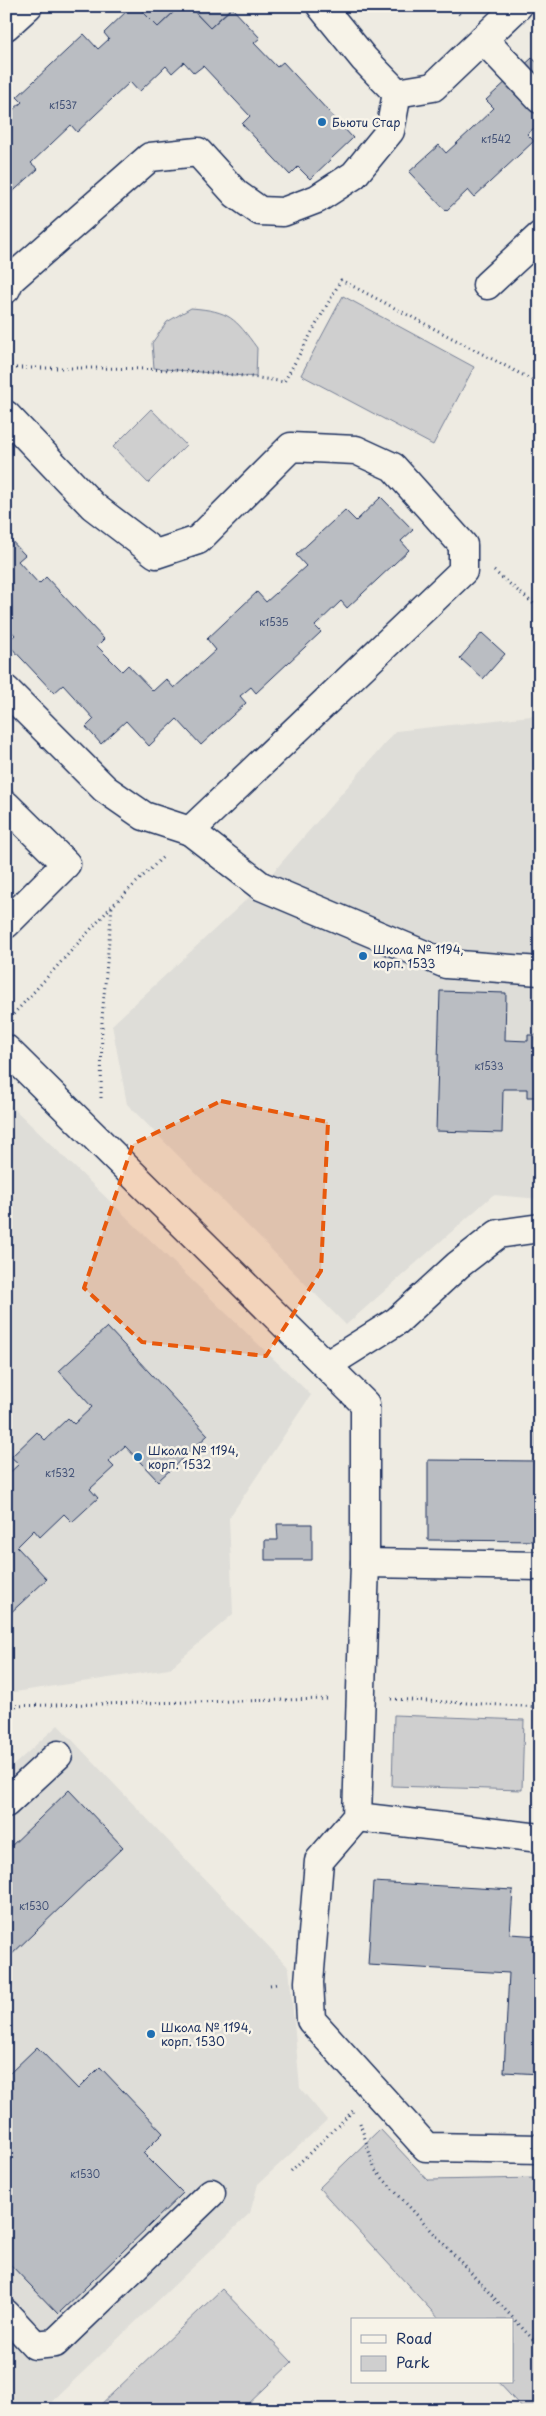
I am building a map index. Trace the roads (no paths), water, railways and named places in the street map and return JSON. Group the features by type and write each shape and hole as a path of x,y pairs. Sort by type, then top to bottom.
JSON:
{"lane":[{"path":"6,26 28,6"},
{"path":"321,6 364,58 397,92"},
{"path":"397,92 433,87 518,6"},
{"path":"483,39 540,99"},
{"path":"6,289 10,280 150,157 198,152 236,194 260,211 283,212 316,200 354,175 390,131 397,92"},
{"path":"487,285 540,236"},
{"path":"6,415 93,506 156,554 198,540 291,447 356,450 393,468 463,545 463,571 190,831"},
{"path":"6,690 105,789 144,816 190,831 261,886 446,964 540,971"},
{"path":"6,804 66,864 6,924"},
{"path":"6,1049 365,1404 365,1563 357,1817 319,1861 309,1982 311,2020 426,2147 540,2149"},
{"path":"327,1365 397,1321 458,1264 498,1234 540,1228"},
{"path":"365,1563 540,1566"},
{"path":"6,1803 58,1755"},
{"path":"357,1817 540,1838"},
{"path":"6,2314 35,2345 55,2343 212,2193"}],"place":[{"name":"Бьюти Стар","path":"322,122"},
{"name":"Школа № 1194, корп. 1533","path":"363,956"},
{"name":"Школа № 1194, корп. 1532","path":"138,1457"},
{"name":"Школа № 1194, корп. 1530","path":"151,2034"}]}
